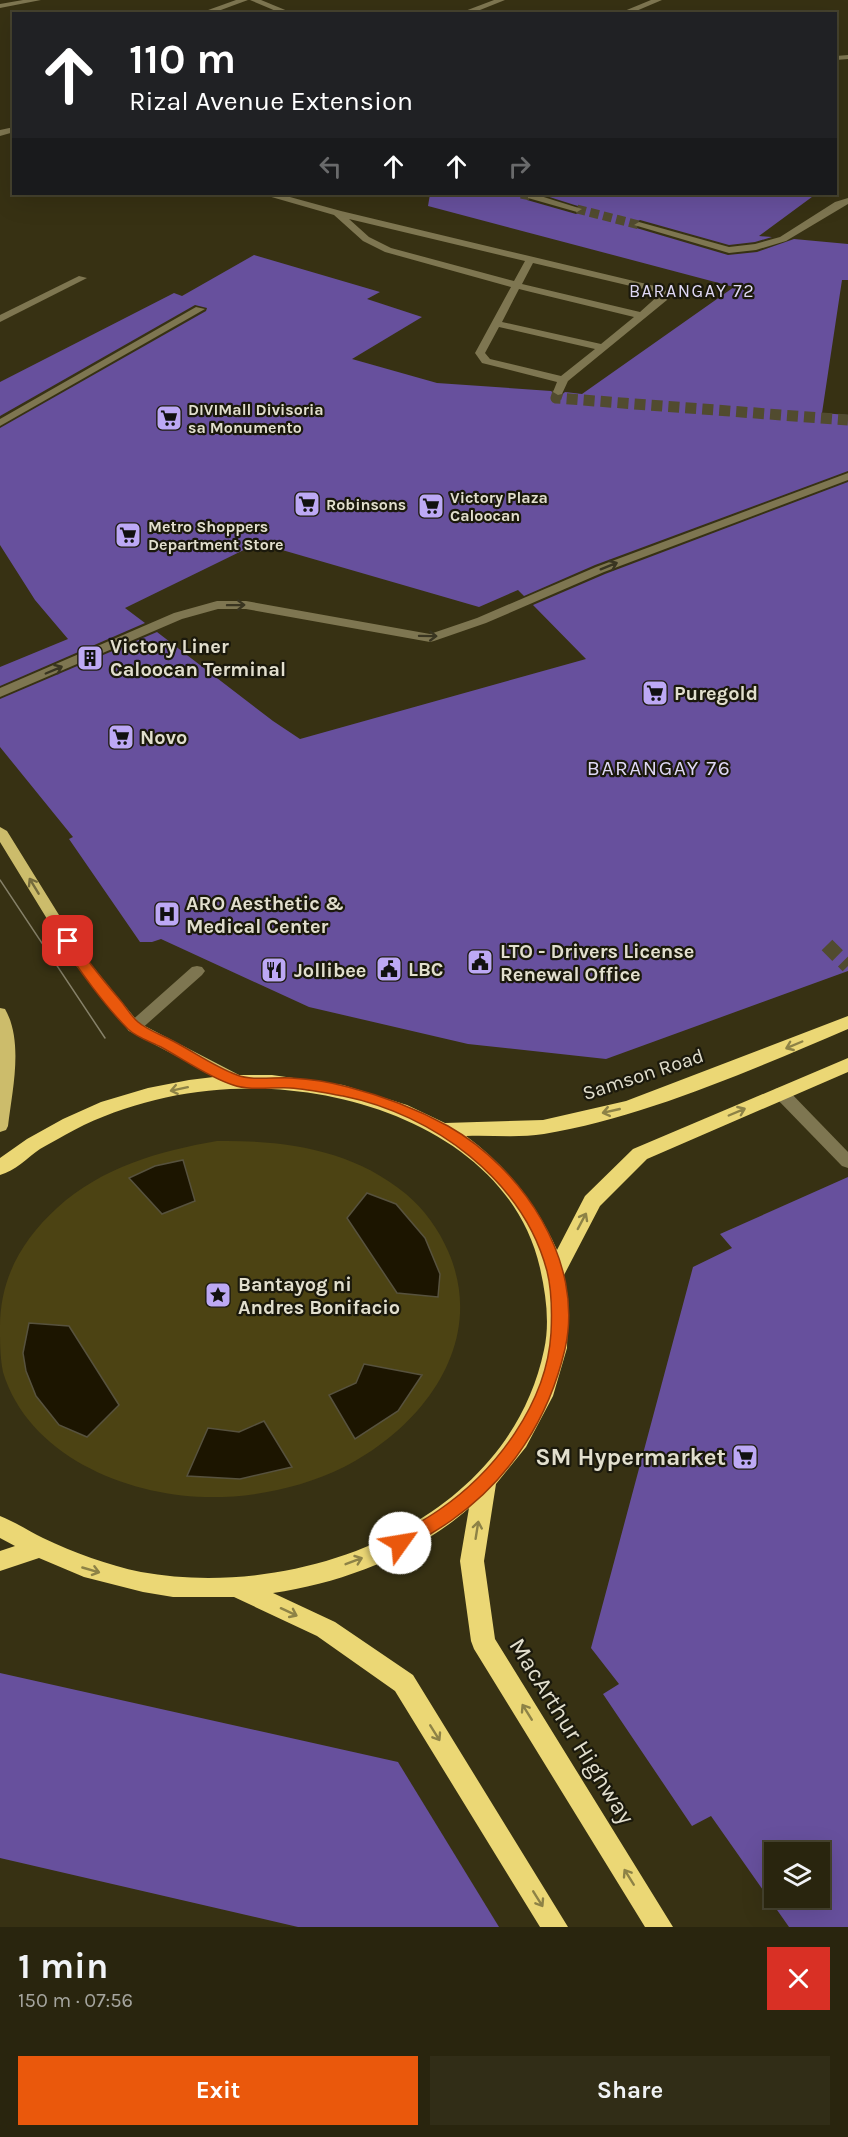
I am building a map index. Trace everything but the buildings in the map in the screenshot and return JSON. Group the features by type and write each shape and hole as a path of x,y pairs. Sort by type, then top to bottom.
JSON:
{"highway":[{"name":"Samson Road","path":"443,1130 543,1127 630,1107 848,1023"},
{"path":"555,1273 592,1201 640,1154 848,1065"},
{"path":"0,1168 57,1130 99,1110 143,1096 189,1086 237,1081 292,1083 346,1091 397,1107 443,1130 468,1147 510,1186 530,1213 544,1242 555,1273 560,1307 558,1342 550,1378 535,1414 514,1449 485,1481 447,1514 400,1543 349,1564 293,1579 236,1587 182,1587 131,1581 82,1568 37,1549 0,1526"},
{"name":"MacArthur Highway","path":"485,1481 472,1560 483,1641 660,1927"},
{"path":"0,1561 37,1549"},
{"path":"236,1587 326,1629 404,1683 555,1927"}],"main road":[{"path":"0,831 79,960 134,1027 237,1081"},
{"path":"0,1126 6,1051 1,1019"}],"street":[{"path":"0,6 37,0"},
{"path":"207,12 244,0"},
{"path":"254,0 286,12"},
{"path":"467,12 501,0"},
{"path":"627,12 658,0"},
{"path":"274,195 336,213 664,293 663,298 564,380 558,392"},
{"path":"531,196 577,209"},
{"path":"639,225 729,250 756,247 783,239 838,204 848,201"},
{"path":"336,213 366,239 388,250 640,315"},
{"path":"530,260 480,354 486,361 564,380"},
{"path":"0,319 82,278"},
{"path":"0,423 200,309"},
{"path":"496,324 602,347"},
{"path":"0,693 178,616 217,605 246,605 430,638 451,633 541,593 644,552 848,476"},
{"path":"134,1027 197,971"},
{"path":"781,1093 848,1162"}],"shaded area":[{"path":"217,1141 292,1145 316,1150 363,1167 406,1194 430,1220 448,1251 458,1285 460,1318 454,1349 441,1378 422,1405 399,1429 373,1450 344,1467 294,1486 241,1496 205,1497 143,1488 113,1478 83,1465 57,1447 34,1426 16,1401 3,1372 0,1327 4,1292 15,1261 33,1233 57,1208 74,1194 112,1171 174,1150"},
{"path":"183,1160 195,1201 162,1214 129,1178 155,1166"},
{"path":"367,1193 396,1204 425,1238 440,1274 438,1297 397,1293 347,1218"},
{"path":"29,1323 69,1326 119,1405 87,1437 59,1425 36,1396 26,1371 23,1353"},
{"path":"364,1364 422,1375 398,1411 355,1439 329,1395 356,1383"},
{"path":"264,1421 292,1467 240,1479 187,1476 208,1428 239,1432"}],"tunnel":[{"path":"526,195 531,196"},
{"path":"577,209 639,225"},
{"path":"558,392 556,398 848,420"},
{"path":"827,945 848,966"}],"tram line":[{"path":"0,880 105,1038"}],"place":[{"name":"DIVIMall Divisoria sa Monumento","path":"169,418"},
{"name":"Robinsons","path":"307,504"},
{"name":"Victory Plaza Caloocan","path":"431,506"},
{"name":"Metro Shoppers Department Store","path":"128,535"},
{"name":"Victory Liner Caloocan Terminal","path":"90,658"},
{"name":"Puregold","path":"655,693"},
{"name":"Novo","path":"121,737"},
{"name":"ARO Aesthetic & Medical Center","path":"167,914"},
{"name":"LTO - Drivers License Renewal Office","path":"480,962"},
{"name":"LBC","path":"389,969"},
{"name":"Jollibee","path":"274,970"},
{"name":"Bantayog ni Andres Bonifacio","path":"218,1295"},
{"name":"SM Hypermarket","path":"745,1457"}],"district":[{"name":"BARANGAY 72","path":"692,291"},
{"name":"BARANGAY 76","path":"659,768"}],"route":[{"path":"68,941 79,960 134,1027 237,1081 292,1083 346,1091 397,1107 443,1130 468,1147 510,1186 530,1213 555,1273 560,1307 558,1342 550,1378 535,1414 514,1449 485,1481 447,1514 400,1543"}]}
